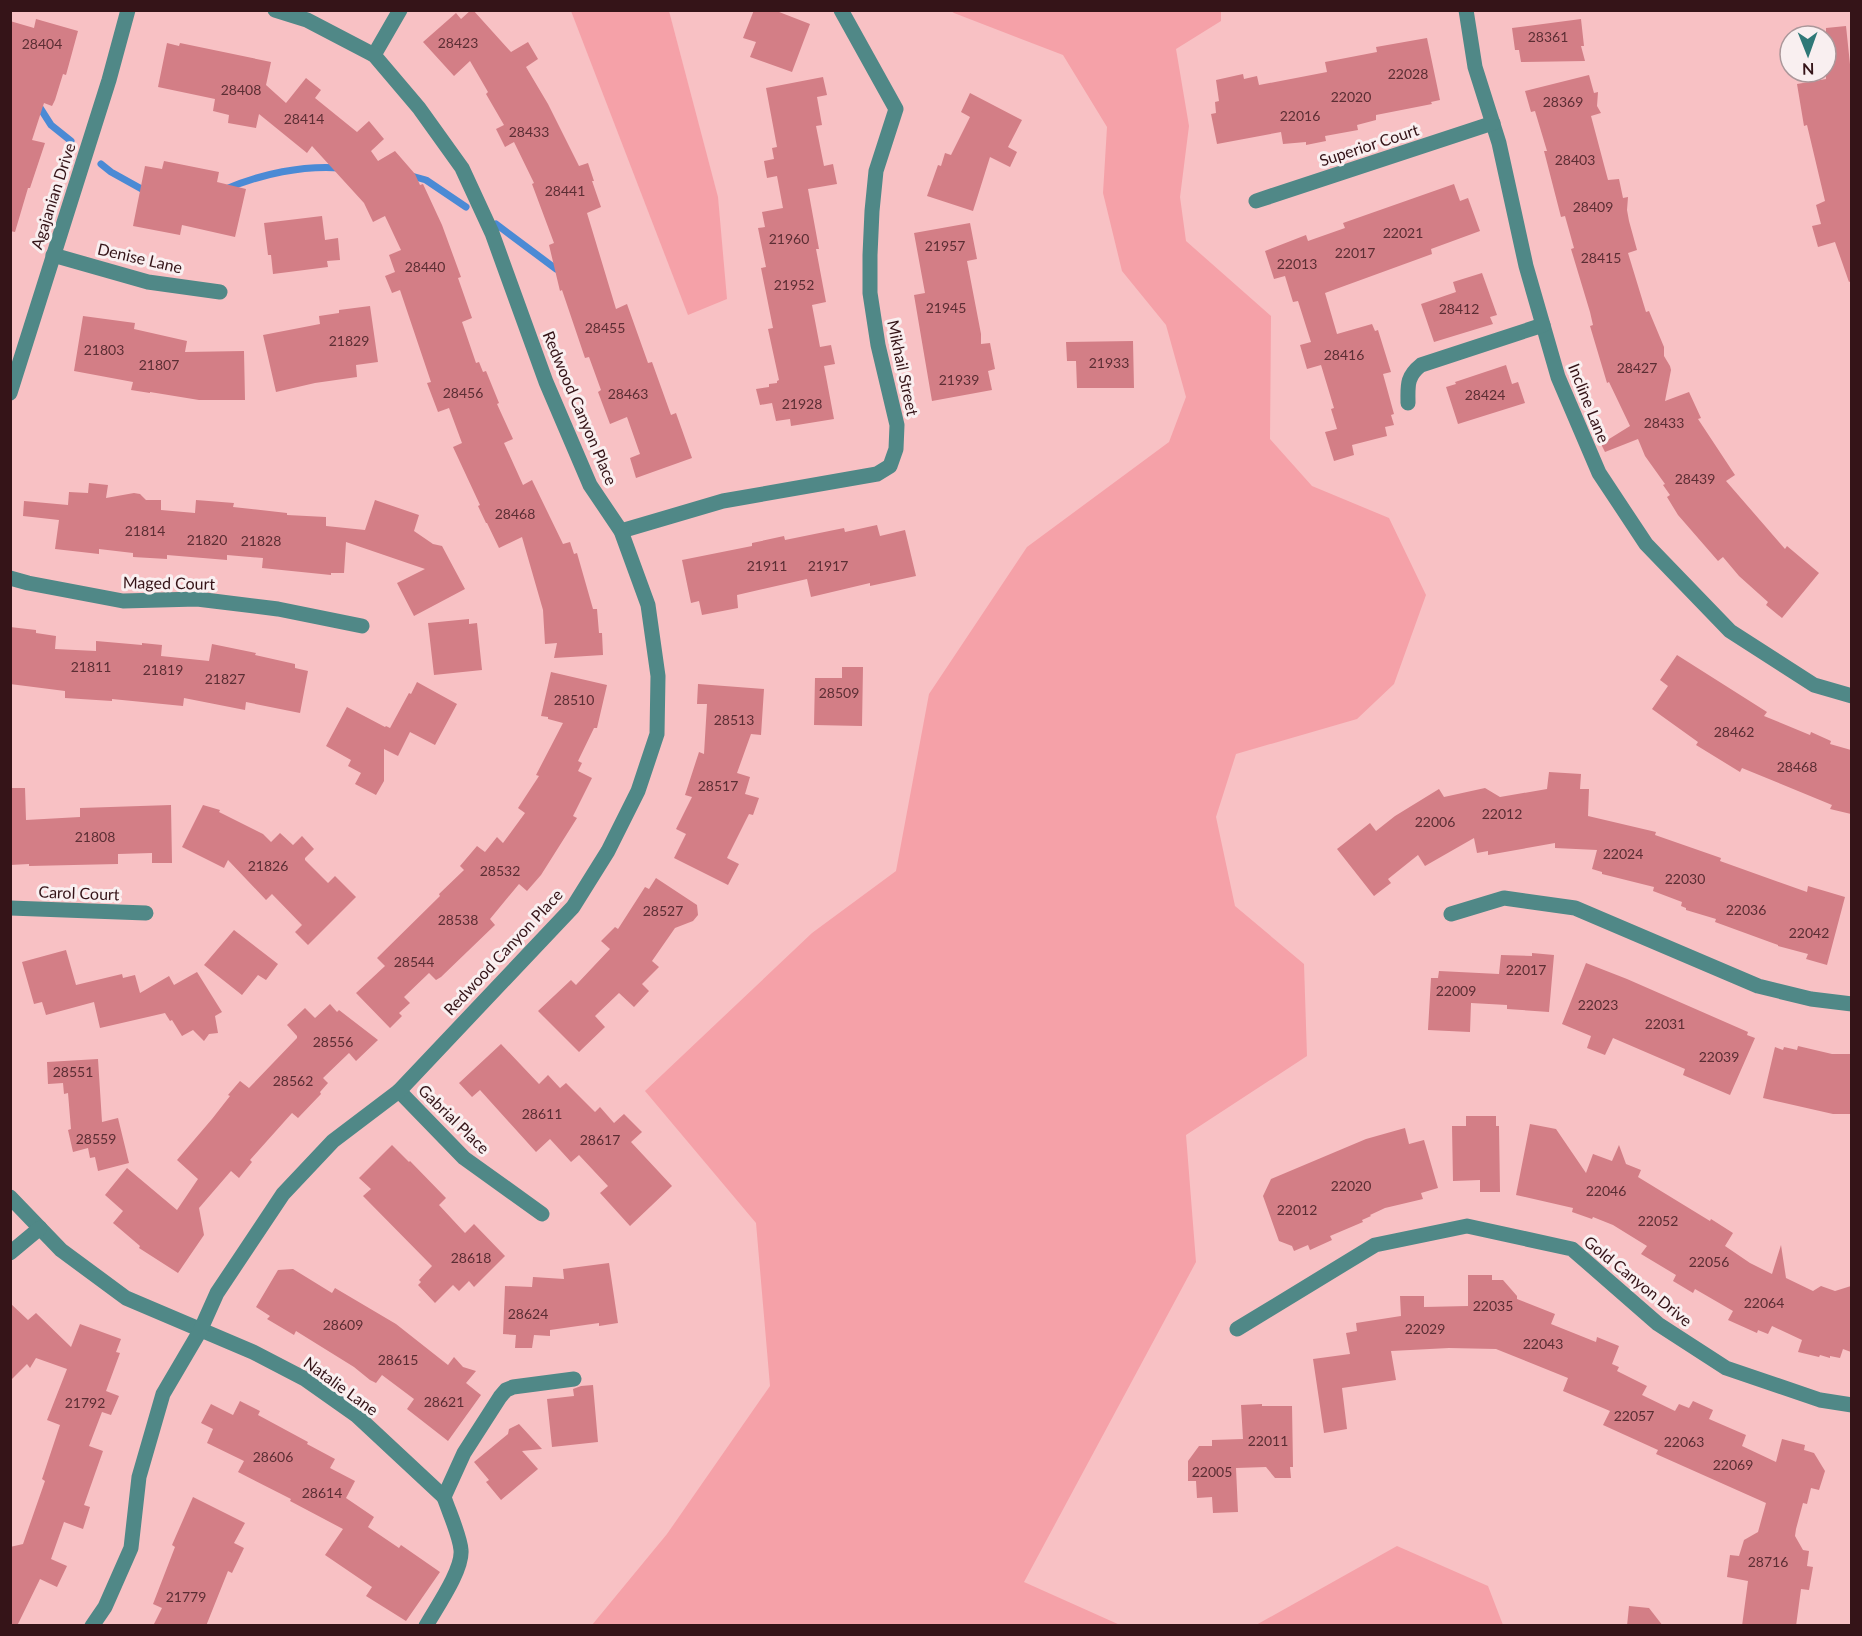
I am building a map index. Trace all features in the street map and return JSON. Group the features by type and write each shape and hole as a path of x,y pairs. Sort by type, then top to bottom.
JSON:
{"street":[{"name":"Agajanian Drive","path":"10,393 109,80 128,10"},
{"name":"Redwood Canyon Place","path":"92,1626 105,1607 131,1548 139,1477 163,1394 200,1331 217,1293 283,1194 333,1141 399,1091 573,907 608,851 638,790 657,734 658,676 648,605 621,531 590,485 546,382 492,233 462,168 419,108 374,55 307,20 275,10"},
{"path":"374,55 400,10"},
{"name":"Mikhail Street","path":"621,531 723,501 877,474 890,466 896,448 897,425 878,345 870,293 870,255 876,171 896,109 841,10"},
{"name":"Incline Lane","path":"1466,10 1474,67 1499,143 1526,266 1558,377 1599,473 1646,544 1730,631 1814,685 1851,696"},
{"name":"Superior Court","path":"1256,201 1493,123"},
{"name":"Denise Lane","path":"53,255 148,282 220,292"},
{"path":"1408,404 1408,384 1412,372 1421,365 1543,325"},
{"name":"Maged Court","path":"10,578 123,601 197,599 278,609 362,626"},
{"path":"1451,914 1504,898 1575,908 1758,986 1811,999 1851,1004"},
{"name":"Carol Court","path":"10,908 146,913"},
{"name":"Gabrial Place","path":"399,1091 464,1158 542,1214"},
{"path":"10,1197 62,1250 126,1298 200,1331"},
{"name":"Gold Canyon Drive","path":"1237,1329 1374,1245 1467,1226 1572,1249 1658,1324 1726,1368 1820,1400 1851,1405"},
{"path":"10,1253 40,1228"},
{"name":"Natalie Lane","path":"200,1331 253,1352 305,1379 356,1415 444,1497"},
{"path":"426,1626 449,1586 461,1557 460,1544 444,1497 464,1453 506,1390 513,1387 574,1379"}],"shaded area":[{"path":"571,11 669,11 718,197 727,299 688,315"},
{"path":"951,11 1221,11 1221,21 1176,49 1189,126 1180,197 1186,241 1271,316 1270,439 1312,486 1389,518 1426,595 1394,684 1357,719 1236,754 1216,817 1235,906 1304,964 1307,1056 1186,1135 1196,1262 1024,1582 1120,1625 592,1625 667,1534 770,1386 756,1223 645,1091 812,933 896,871 929,694 1027,547 1169,442 1186,397 1166,325 1122,271 1103,193 1107,127 1063,55"},
{"path":"1397,1546 1488,1586 1503,1625 1256,1625"}],"building":[{"path":"471,10 511,52 528,42 538,59 526,67 548,104 579,166 588,163 594,181 592,181 601,207 587,213 616,309 627,304 648,363 652,362 671,415 676,413 692,458 636,478 630,458 640,454 627,417 610,424 598,392 601,390 589,357 585,358 562,290 560,291 549,245 554,243 532,184 534,183 514,142 505,147 496,129 504,125 470,61 454,76 423,42 456,13 461,19"},
{"path":"754,10 774,10 810,24 792,72 750,57 756,42 743,38"},
{"path":"36,19 78,31 66,75 63,74 52,106 44,103 32,140 45,143 15,232 10,231 10,21 34,28"},
{"path":"1581,19 1584,46 1581,46 1585,61 1521,62 1519,50 1515,50 1512,28"},
{"path":"1846,26 1851,74 1851,281 1849,282 1835,242 1818,247 1812,226 1821,224 1816,205 1825,201 1807,125 1804,126 1797,84 1838,84 1838,27"},
{"path":"1427,38 1440,100 1431,102 1432,104 1376,115 1376,120 1357,125 1358,130 1325,136 1326,141 1306,145 1306,142 1283,144 1281,132 1217,144 1211,114 1216,113 1215,102 1219,101 1216,80 1243,74 1244,79 1257,76 1259,85 1327,72 1325,62 1377,52 1376,47"},
{"path":"167,43 179,46 180,43 271,62 266,85 286,103 306,78 321,90 315,98 357,132 369,121 384,139 371,151 378,161 395,151 415,174 420,185 423,184 442,225 461,277 458,278 472,318 462,322 476,363 479,362 483,372 486,371 499,403 497,404 513,439 504,443 523,485 532,480 563,544 570,542 574,554 577,553 593,609 597,609 599,633 602,633 603,655 554,658 557,643 545,644 543,610 522,537 499,548 453,447 462,443 449,408 438,412 427,383 431,382 400,290 392,293 385,276 395,272 389,255 401,250 385,216 373,222 364,203 312,146 307,153 259,114 256,128 228,123 229,115 213,111 215,99 158,87"},
{"path":"1589,75 1594,93 1598,92 1597,106 1601,113 1591,116 1608,180 1619,179 1623,198 1628,197 1627,210 1637,250 1628,253 1646,312 1649,311 1671,370 1665,401 1689,392 1701,418 1698,419 1735,475 1726,481 1785,549 1787,546 1819,573 1782,618 1766,605 1768,602 1739,576 1723,557 1718,561 1678,515 1667,497 1670,495 1663,485 1665,484 1645,456 1638,439 1605,452 1601,444 1630,426 1609,382 1607,383 1590,326 1593,325 1590,312 1571,249 1574,248 1565,216 1561,217 1544,151 1547,151 1535,111 1531,112 1525,91"},
{"path":"823,77 827,95 817,97 822,125 816,126 824,166 833,164 837,184 808,189 826,302 812,305 820,347 831,345 835,364 824,366 834,419 791,426 790,419 776,421 772,403 760,405 756,389 769,387 769,384 777,383 779,380 768,329 773,328 761,268 766,267 758,228 765,227 762,212 783,208 777,176 767,178 764,161 774,159 772,148 777,147 766,88"},
{"path":"970,93 1022,120 1008,147 1017,152 1010,167 990,157 973,211 927,196 938,165 941,166 945,153 951,155 970,117 961,112"},
{"path":"164,161 219,172 217,182 246,189 235,237 182,225 180,235 133,226 145,166 162,169"},
{"path":"1454,184 1460,201 1468,198 1480,231 1431,249 1432,254 1325,293 1337,334 1372,324 1375,331 1378,330 1391,372 1383,374 1394,414 1391,415 1394,425 1385,427 1387,436 1352,445 1354,455 1334,461 1325,432 1337,429 1331,409 1334,408 1321,365 1307,369 1300,345 1311,342 1298,301 1293,302 1285,276 1274,279 1265,251 1306,235 1308,241 1345,228 1343,223"},
{"path":"322,216 325,240 338,238 340,260 327,261 328,267 273,274 264,223"},
{"path":"970,223 977,259 967,261 981,344 990,343 995,369 988,371 992,390 932,401 914,295 925,293 914,233"},
{"path":"1482,273 1497,315 1490,317 1493,324 1434,342 1421,304 1456,292 1453,282"},
{"path":"370,306 378,362 356,365 357,377 276,392 263,335 320,324 319,316 339,313 339,310"},
{"path":"83,316 135,323 134,329 187,341 185,352 244,351 245,400 199,400 131,390 133,382 74,371"},
{"path":"1133,341 1134,388 1077,388 1076,361 1067,361 1066,342"},
{"path":"1506,365 1512,384 1518,382 1525,403 1458,424 1446,387"},
{"path":"89,483 108,485 106,498 134,493 140,494 146,500 161,500 161,510 195,513 196,500 234,503 233,507 287,513 287,515 326,517 326,526 365,530 375,500 419,515 414,531 433,544 442,546 465,589 414,616 397,583 425,569 346,542 344,573 331,573 331,575 262,568 263,558 227,555 227,560 167,555 167,559 133,557 133,553 99,549 99,554 55,549 59,520 23,516 24,501 68,505 69,492 88,493"},
{"path":"877,525 880,536 905,530 916,576 870,586 870,583 811,597 807,579 737,595 738,608 702,615 699,601 691,603 682,560 752,546 752,543 784,536 785,540 844,528 845,532"},
{"path":"469,619 469,624 477,623 482,670 434,675 428,623"},
{"path":"10,627 36,630 36,633 56,636 55,649 96,651 96,641 142,645 142,643 162,645 161,656 209,661 212,644 295,664 295,668 308,671 300,713 246,702 245,710 184,698 183,706 112,699 112,701 65,698 65,691 10,684"},
{"path":"1677,655 1767,712 1764,716 1810,735 1811,732 1831,741 1830,744 1851,750 1851,814 1830,809 1832,805 1742,768 1740,772 1696,745 1698,742 1652,709 1668,686 1660,680"},
{"path":"842,667 863,667 862,726 814,725 815,678 842,678"},
{"path":"551,672 607,685 597,728 594,728 578,761 582,763 578,771 592,778 573,816 577,818 541,875 527,891 519,884 490,919 495,925 441,977 436,980 429,973 404,997 410,1003 399,1013 402,1016 390,1028 356,993 385,966 377,958 464,870 460,866 477,846 485,852 497,837 503,843 525,813 518,808 539,776 536,775 563,723 541,716"},
{"path":"417,682 457,704 435,745 410,732 398,756 384,749 384,781 376,795 355,784 361,773 348,766 351,760 326,746 347,707 390,728"},
{"path":"698,684 764,689 761,735 751,734 737,773 750,777 745,794 759,798 753,815 749,814 727,858 739,864 728,885 674,858 686,834 676,829 692,797 685,795 699,752 704,754 707,704 697,704"},
{"path":"1549,772 1581,774 1580,789 1589,789 1588,816 1656,832 1655,835 1721,858 1720,861 1807,892 1808,886 1845,897 1827,965 1806,959 1808,954 1778,946 1715,922 1716,919 1686,910 1681,906 1682,902 1653,891 1654,887 1602,874 1592,869 1597,850 1555,848 1555,843 1488,855 1488,851 1477,853 1474,838 1425,866 1418,855 1388,879 1391,883 1374,896 1337,849 1370,823 1376,831 1395,816 1439,789 1444,797 1485,788 1500,797 1547,789"},
{"path":"10,788 25,788 26,820 80,817 80,808 171,805 172,863 152,863 152,853 118,854 118,864 10,865"},
{"path":"203,805 220,810 219,812 263,834 271,842 280,833 293,845 302,836 314,849 305,860 328,883 335,876 356,897 308,945 295,932 302,925 272,894 266,900 228,860 224,868 182,847"},
{"path":"656,878 697,905 698,915 693,921 675,928 652,961 659,967 642,984 649,991 634,1007 619,993 595,1016 605,1027 579,1052 538,1011 571,980 576,985 610,949 601,941 615,927 618,929 645,887 649,889"},
{"path":"234,930 278,964 266,980 258,975 242,995 204,965"},
{"path":"66,950 76,985 122,974 123,978 135,975 140,993 169,976 174,985 197,972 222,1012 215,1016 218,1033 209,1034 204,1041 193,1030 182,1036 165,1013 100,1028 94,1002 46,1015 42,1002 34,1004 22,962"},
{"path":"1532,953 1554,955 1549,1012 1507,1009 1507,1005 1471,1003 1470,1032 1428,1030 1431,978 1438,978 1439,971 1499,974 1501,955 1532,956"},
{"path":"1586,963 1748,1032 1747,1035 1755,1038 1730,1095 1683,1075 1685,1069 1613,1038 1605,1055 1587,1048 1591,1036 1562,1024"},
{"path":"330,1004 337,1012 339,1010 378,1040 356,1061 349,1053 323,1078 328,1083 320,1092 321,1094 298,1118 292,1113 250,1160 252,1162 239,1178 231,1171 199,1208 204,1235 178,1273 139,1248 140,1246 113,1223 123,1211 105,1195 127,1168 177,1210 198,1179 177,1160 212,1119 240,1081 249,1088 297,1038 287,1025 305,1008 315,1018"},
{"path":"501,1044 539,1084 548,1075 560,1088 566,1083 595,1112 600,1107 614,1123 624,1114 642,1132 631,1142 672,1186 630,1226 600,1193 608,1186 579,1155 571,1162 550,1139 536,1152 480,1090 472,1097 459,1083"},
{"path":"1798,1046 1832,1054 1851,1054 1851,1114 1833,1114 1763,1098 1775,1047 1783,1050 1784,1047 1797,1050"},
{"path":"98,1059 102,1122 118,1118 129,1163 98,1171 95,1157 90,1158 88,1148 73,1152 68,1130 71,1129 68,1093 64,1094 63,1083 48,1084 47,1062"},
{"path":"1466,1116 1496,1116 1496,1126 1499,1126 1500,1192 1480,1192 1480,1180 1453,1181 1452,1126 1466,1126"},
{"path":"1530,1124 1556,1129 1586,1173 1593,1154 1612,1161 1619,1145 1626,1164 1641,1170 1638,1177 1733,1233 1725,1246 1750,1263 1772,1274 1781,1245 1786,1278 1813,1291 1821,1286 1835,1291 1851,1286 1851,1352 1843,1349 1840,1358 1830,1356 1830,1358 1798,1352 1802,1340 1772,1326 1768,1334 1758,1330 1757,1333 1728,1320 1733,1311 1695,1289 1693,1293 1673,1281 1676,1275 1641,1254 1647,1246 1613,1225 1572,1212 1573,1208 1516,1195"},
{"path":"1405,1128 1409,1144 1424,1140 1438,1188 1421,1193 1423,1199 1385,1208 1370,1215 1362,1220 1363,1222 1330,1236 1332,1240 1310,1250 1308,1245 1294,1251 1292,1246 1279,1241 1263,1196 1271,1179 1366,1139"},
{"path":"392,1145 446,1198 439,1205 465,1233 474,1224 505,1256 474,1287 469,1281 459,1291 453,1285 435,1303 418,1285 421,1282 419,1280 432,1266 363,1196 371,1189 359,1178"},
{"path":"609,1263 618,1323 599,1326 599,1323 550,1330 550,1336 534,1335 532,1348 515,1348 516,1335 503,1334 505,1286 532,1287 533,1277 564,1279 563,1269"},
{"path":"293,1269 332,1293 335,1288 396,1324 448,1365 454,1357 463,1367 476,1371 466,1383 481,1395 448,1441 407,1409 414,1399 382,1375 376,1383 370,1380 354,1367 296,1331 294,1335 267,1319 270,1316 256,1307 278,1270"},
{"path":"1468,1275 1492,1275 1492,1280 1503,1280 1517,1299 1555,1314 1551,1324 1596,1342 1597,1337 1619,1346 1612,1364 1619,1367 1617,1371 1647,1386 1642,1395 1675,1411 1679,1404 1689,1408 1693,1401 1713,1410 1709,1419 1746,1435 1742,1446 1776,1462 1782,1439 1805,1445 1804,1450 1814,1453 1825,1471 1819,1490 1811,1488 1807,1504 1803,1503 1796,1529 1795,1536 1803,1550 1809,1551 1807,1566 1813,1567 1809,1590 1801,1589 1796,1626 1742,1626 1748,1581 1727,1577 1730,1555 1739,1556 1744,1540 1758,1532 1766,1503 1656,1454 1658,1450 1603,1425 1610,1411 1563,1391 1568,1378 1496,1349 1449,1348 1391,1351 1396,1380 1342,1388 1347,1429 1324,1433 1313,1359 1350,1354 1346,1333 1357,1331 1356,1323 1401,1316 1400,1296 1424,1296 1424,1307 1468,1306"},
{"path":"10,1303 28,1320 36,1313 71,1347 80,1324 121,1339 116,1352 120,1353 106,1391 119,1396 111,1415 102,1412 89,1446 103,1451 84,1505 90,1507 83,1529 64,1522 51,1559 67,1566 57,1587 40,1579 17,1626 10,1626 10,1547 23,1544 45,1481 42,1479 60,1425 47,1420 67,1369 36,1358 30,1368 27,1364 10,1381"},
{"path":"593,1385 598,1442 552,1447 547,1399 574,1396 573,1389"},
{"path":"240,1401 260,1411 258,1415 335,1459 330,1468 355,1481 346,1498 374,1517 368,1527 399,1548 401,1545 440,1572 406,1621 366,1596 372,1587 325,1555 343,1529 238,1472 244,1461 207,1443 213,1429 201,1423 211,1404 233,1415"},
{"path":"1262,1404 1262,1406 1292,1406 1293,1467 1290,1467 1291,1478 1275,1478 1266,1467 1236,1468 1238,1512 1213,1513 1212,1497 1197,1498 1196,1481 1188,1481 1188,1461 1199,1446 1212,1446 1212,1440 1243,1439 1241,1405"},
{"path":"519,1424 542,1449 522,1451 538,1469 501,1500 486,1482 489,1480 474,1462 508,1434 509,1429"},
{"path":"193,1497 245,1523 234,1543 244,1548 232,1573 228,1571 206,1626 153,1626 162,1608 153,1604 175,1547 172,1545"},
{"path":"1629,1606 1649,1608 1663,1626 1627,1626"}],"waterway":[{"path":"37,103 51,125 71,141"},
{"path":"101,164 147,192"},
{"path":"226,189 253,179 297,169 341,168"},
{"path":"408,175 426,180 466,207"},
{"path":"496,224 556,269"}]}
